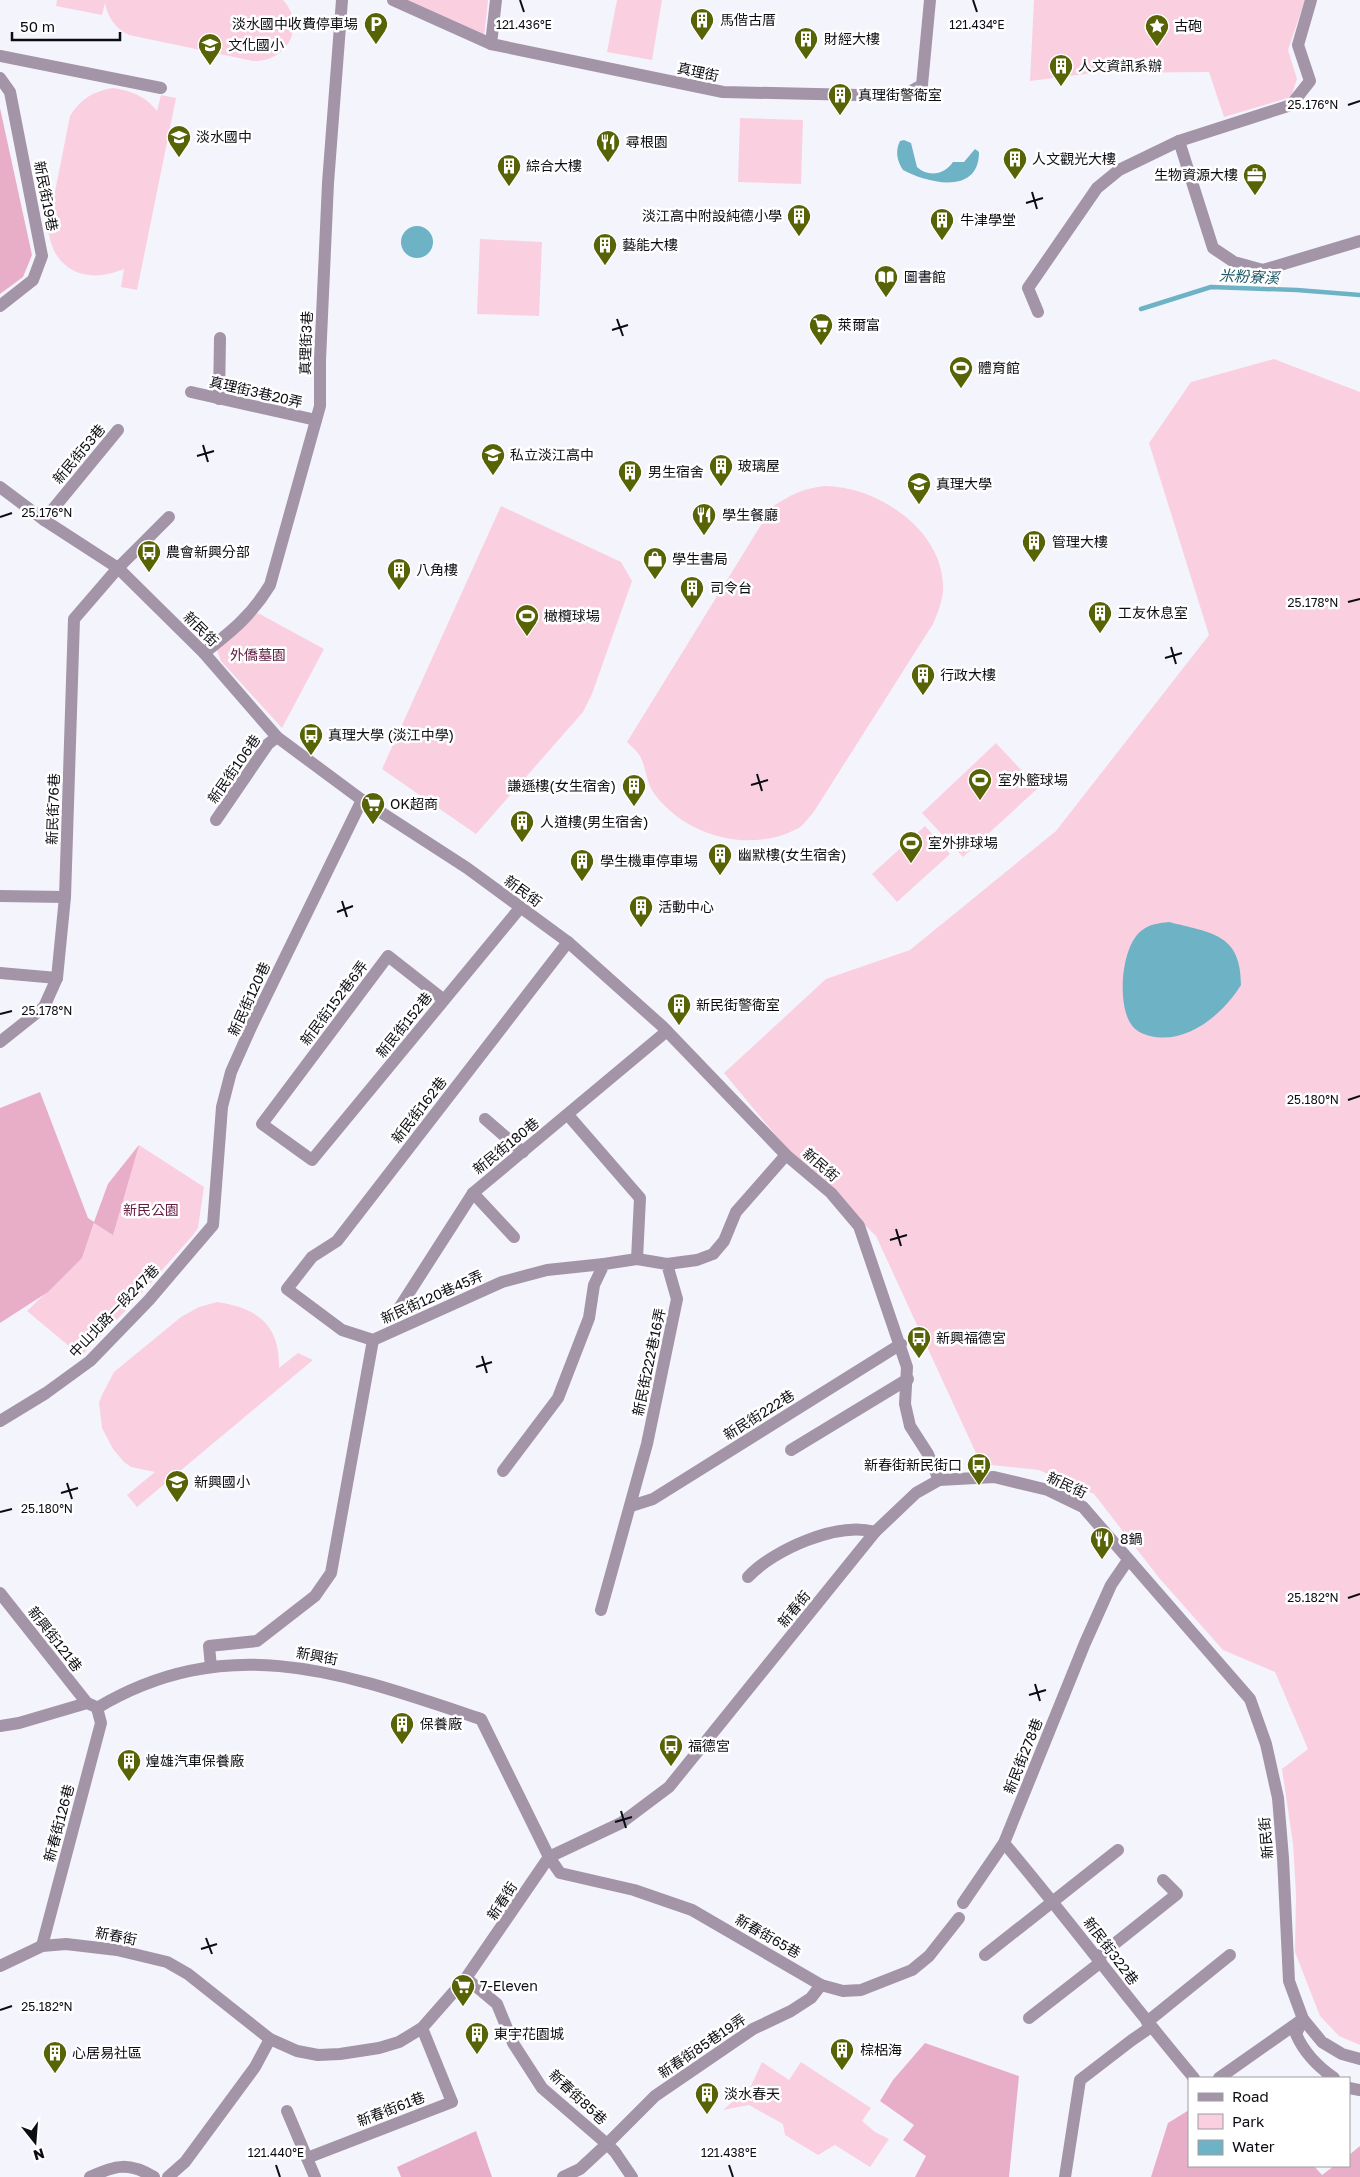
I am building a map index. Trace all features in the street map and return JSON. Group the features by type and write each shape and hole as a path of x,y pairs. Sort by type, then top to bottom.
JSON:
{"street":[{"name":"真理街3巷","path":"204,653 241,624 258,605 270,585 320,406 320,360 328,183 342,0"},
{"name":"真理街","path":"393,0 491,44 723,92 902,96 922,85 930,0"},
{"path":"491,44 496,0"},
{"path":"1038,312 1028,288 1097,188 1119,170 1179,141 1291,106 1310,81 1298,45 1312,0"},
{"path":"0,56 161,88"},
{"name":"新民街19巷","path":"0,78 10,92 42,256 33,280 0,306"},
{"path":"1179,141 1213,248 1234,262 1263,270 1360,241"},
{"path":"219,399 220,338"},
{"name":"真理街3巷20弄","path":"191,392 316,420"},
{"name":"新民街53巷","path":"44,520 118,430"},
{"name":"新民街","path":"0,487 44,520 118,568 204,653 277,737 362,800 444,853 568,942 667,1030 786,1155 831,1193 859,1226 901,1344 907,1367 908,1379 905,1404 910,1426 928,1454 939,1480 994,1476 1048,1490 1084,1507 1250,1699 1266,1744 1278,1798 1289,1981 1303,2019"},
{"name":"新民街76巷","path":"0,1042 44,1007 57,978 65,897 74,619 118,568 169,517"},
{"name":"新民街106巷","path":"216,820 268,744 277,737"},
{"name":"新民街120巷","path":"213,1225 222,1107 232,1072 252,1025 362,800"},
{"path":"0,896 65,897"},
{"name":"新民街152巷","path":"312,1160 520,908"},
{"name":"新民街162巷","path":"287,1289 312,1257 337,1241 568,942"},
{"name":"新民街152巷6弄","path":"312,1160 262,1124 388,956 444,1000"},
{"path":"0,973 57,978"},
{"name":"新民街180巷","path":"396,1313 473,1193 667,1030"},
{"path":"568,1115 640,1198 637,1259"},
{"path":"485,1119 523,1152"},
{"path":"503,1471 558,1398 589,1318 594,1285 604,1264 637,1259 667,1264 696,1260 713,1254 724,1241 736,1212 786,1155"},
{"path":"473,1193 514,1237"},
{"name":"中山北路一段247巷","path":"0,1420 46,1393 90,1361 149,1300 213,1225"},
{"name":"新民街120巷45弄","path":"287,1289 342,1330 373,1340 502,1282 547,1270 604,1264"},
{"name":"新民街222巷16弄","path":"601,1610 648,1444 677,1299 667,1264"},
{"path":"211,1667 208,1646 257,1642 315,1596 331,1573 373,1340"},
{"name":"新民街222巷","path":"630,1506 653,1499 901,1344"},
{"path":"791,1450 908,1379"},
{"name":"新春街","path":"0,1966 42,1946 86,1946 117,1950 167,1962 188,1974 270,2039 298,2051 318,2055 340,2054 380,2048 399,2042 422,2028 466,1978 549,1857 621,1823 669,1787 875,1532 916,1493 939,1480"},
{"path":"748,1578 754,1570 810,1538 865,1529 875,1532"},
{"name":"新民街278巷","path":"963,1903 1004,1843 1085,1643 1112,1585 1128,1560"},
{"name":"新興街121巷","path":"0,1593 92,1705"},
{"name":"新興街","path":"0,1726 92,1705 150,1681 211,1667 259,1664 297,1667 374,1684 481,1719 549,1857"},
{"name":"新春街126巷","path":"42,1946 101,1723 92,1705"},
{"name":"新民街322巷","path":"1004,1843 1053,1901 1149,2025 1193,2077"},
{"path":"985,1955 1118,1850"},
{"name":"新春街65巷","path":"549,1857 560,1873 634,1890 692,1910 821,1985 842,1991 861,1990 912,1970 928,1956 959,1918"},
{"path":"1029,2018 1177,1894 1163,1880"},
{"path":"1065,2177 1080,2080 1132,2040 1230,1955"},
{"name":"新春街85巷","path":"466,1978 497,2004 513,2043 542,2088 607,2144 580,2169 564,2177"},
{"name":"新春街85巷19弄","path":"607,2144 655,2096 754,2029 791,2012 810,1998 821,1985"},
{"path":"1303,2019 1322,2042 1342,2054 1360,2059"},
{"path":"1220,2077 1303,2019"},
{"path":"1303,2019 1296,2034 1302,2049 1321,2070 1332,2077"},
{"name":"新春街61巷","path":"307,2158 452,2102 422,2028"},
{"path":"168,2177 184,2162 255,2067 270,2039"},
{"path":"287,2111 315,2177"},
{"path":"607,2144 615,2152 632,2177"},
{"path":"90,2177 112,2167 134,2168 154,2177"}],"green space":[{"path":"57,0 283,0 290,10 293,31 290,41 275,56 265,60 253,61 129,35 113,22 105,3 102,15 56,6"},
{"path":"397,0 488,0 484,38"},
{"path":"617,0 662,0 652,60 607,52"},
{"path":"1034,0 1305,0 1288,50 1297,79 1291,97 1224,117 1209,72 1093,73 1030,81"},
{"path":"113,88 138,95 148,101 157,111 161,95 176,98 137,290 121,287 124,269 110,274 84,274 64,264 56,254 48,227 70,116 83,100"},
{"path":"740,118 803,120 801,184 738,182"},
{"path":"480,239 542,242 539,316 477,314"},
{"path":"1274,359 1360,392 1360,2045 1339,2036 1320,2016 1295,1952 1296,1894 1293,1844 1282,1769 1308,1749 1275,1672 1223,1650 1160,1579 1094,1494 1039,1470 981,1464 876,1236 788,1150 724,1073 826,979 910,950 1056,831 1209,635 1149,443 1191,382"},
{"path":"825,486 865,493 884,502 918,528 930,545 939,563 943,583 941,604 933,624 813,813 803,824 797,829 778,836 759,840 739,840 700,830 682,820 666,807 653,792 640,756 627,742 772,507 797,493 810,488"},
{"name":"橄欖球場","path":"501,506 621,562 632,581 592,694 583,712 476,834 382,769"},
{"name":"外僑墓園","path":"258,613 324,649 282,728 221,661 217,650"},
{"name":"室外籃球場","path":"996,743 1038,788 963,857 922,813"},
{"name":"室外排球場","path":"925,826 950,854 897,902 872,874"},
{"name":"新民公園","path":"139,1145 204,1187 198,1228 132,1304 81,1356 27,1311 82,1258 108,1184"},
{"path":"217,1302 244,1309 264,1321 276,1340 279,1368 298,1353 313,1360 137,1507 127,1495 155,1472 131,1467 113,1449 102,1428 99,1403 102,1395 114,1372 181,1317 199,1307"},
{"path":"762,2062 789,2080 801,2062 871,2108 862,2121 875,2132 889,2139 870,2167 835,2145 818,2155 785,2135 783,2124 749,2105 723,2110 751,2086"}],"shaded area":[{"path":"0,108 32,255 23,277 0,294"},
{"path":"40,1092 88,1218 94,1222 108,1184 139,1145 113,1235 94,1223 82,1258 48,1292 0,1323 0,1108"},
{"path":"925,2043 1019,2076 1009,2177 915,2177 926,2156 903,2140 914,2125 880,2101 893,2080"},
{"path":"1188,2111 1188,2167 1315,2167 1322,2175 1333,2167 1350,2167 1350,2154 1360,2146 1360,2177 1151,2177 1168,2123"},
{"path":"476,2131 492,2177 401,2177 397,2167"}],"water":[{"path":"904,140 911,143 917,167 927,173 941,172 953,162 964,162 975,149 979,152 977,166 971,175 961,180 950,182 938,182 913,175 903,170 898,160 898,145 900,141"},
{"path":"417,226 429,230 433,242 429,254 417,258 405,254 401,242 405,230"},
{"path":"1169,922 1210,933 1221,938 1229,945 1236,955 1240,968 1241,985 1224,1006 1203,1025 1177,1036 1164,1038 1142,1033 1131,1024 1124,1003 1123,976 1125,962 1134,939 1147,927"}],"waterway":[{"name":"米粉寮溪","path":"1141,309 1211,287 1297,290 1360,295"}],"place":[{"name":"馬偕古厝","path":"702,41"},
{"name":"淡水國中收費停車場","path":"376,45"},
{"name":"古砲","path":"1157,47"},
{"name":"財經大樓","path":"806,60"},
{"name":"文化國小","path":"210,66"},
{"name":"人文資訊系辦","path":"1061,87"},
{"name":"真理街警衛室","path":"840,116"},
{"name":"淡水國中","path":"179,158"},
{"name":"尋根園","path":"608,163"},
{"name":"人文觀光大樓","path":"1015,180"},
{"name":"綜合大樓","path":"509,187"},
{"name":"生物資源大樓","path":"1255,196"},
{"name":"淡江高中附設純德小學","path":"799,237"},
{"name":"牛津學堂","path":"942,241"},
{"name":"藝能大樓","path":"605,266"},
{"name":"圖書館","path":"886,298"},
{"name":"萊爾富","path":"821,346"},
{"name":"體育館","path":"961,389"},
{"name":"私立淡江高中","path":"493,476"},
{"name":"玻璃屋","path":"721,487"},
{"name":"男生宿舍","path":"630,493"},
{"name":"真理大學","path":"919,505"},
{"name":"學生餐廳","path":"704,536"},
{"name":"管理大樓","path":"1034,563"},
{"name":"農會新興分部","path":"149,573"},
{"name":"學生書局","path":"655,580"},
{"name":"八角樓","path":"399,591"},
{"name":"司令台","path":"692,609"},
{"name":"工友休息室","path":"1100,634"},
{"name":"橄欖球場","path":"527,637"},
{"name":"行政大樓","path":"923,696"},
{"name":"真理大學 (淡江中學)","path":"311,756"},
{"name":"室外籃球場","path":"980,801"},
{"name":"謙遜樓(女生宿舍)","path":"634,807"},
{"name":"OK超商","path":"373,825"},
{"name":"人道樓(男生宿舍)","path":"522,843"},
{"name":"室外排球場","path":"911,864"},
{"name":"幽默樓(女生宿舍)","path":"720,876"},
{"name":"學生機車停車場","path":"582,882"},
{"name":"活動中心","path":"641,928"},
{"name":"新民街警衛室","path":"679,1026"},
{"name":"新興福德宮","path":"919,1359"},
{"name":"新春街新民街口","path":"979,1486"},
{"name":"新興國小","path":"177,1503"},
{"name":"8鍋","path":"1102,1560"},
{"name":"保養廠","path":"402,1745"},
{"name":"福德宮","path":"671,1767"},
{"name":"煌雄汽車保養廠","path":"129,1782"},
{"name":"7-Eleven","path":"463,2007"},
{"name":"東宇花園城","path":"477,2055"},
{"name":"棕梠海","path":"842,2071"},
{"name":"心居易社區","path":"55,2074"},
{"name":"淡水春天","path":"707,2115"}]}
